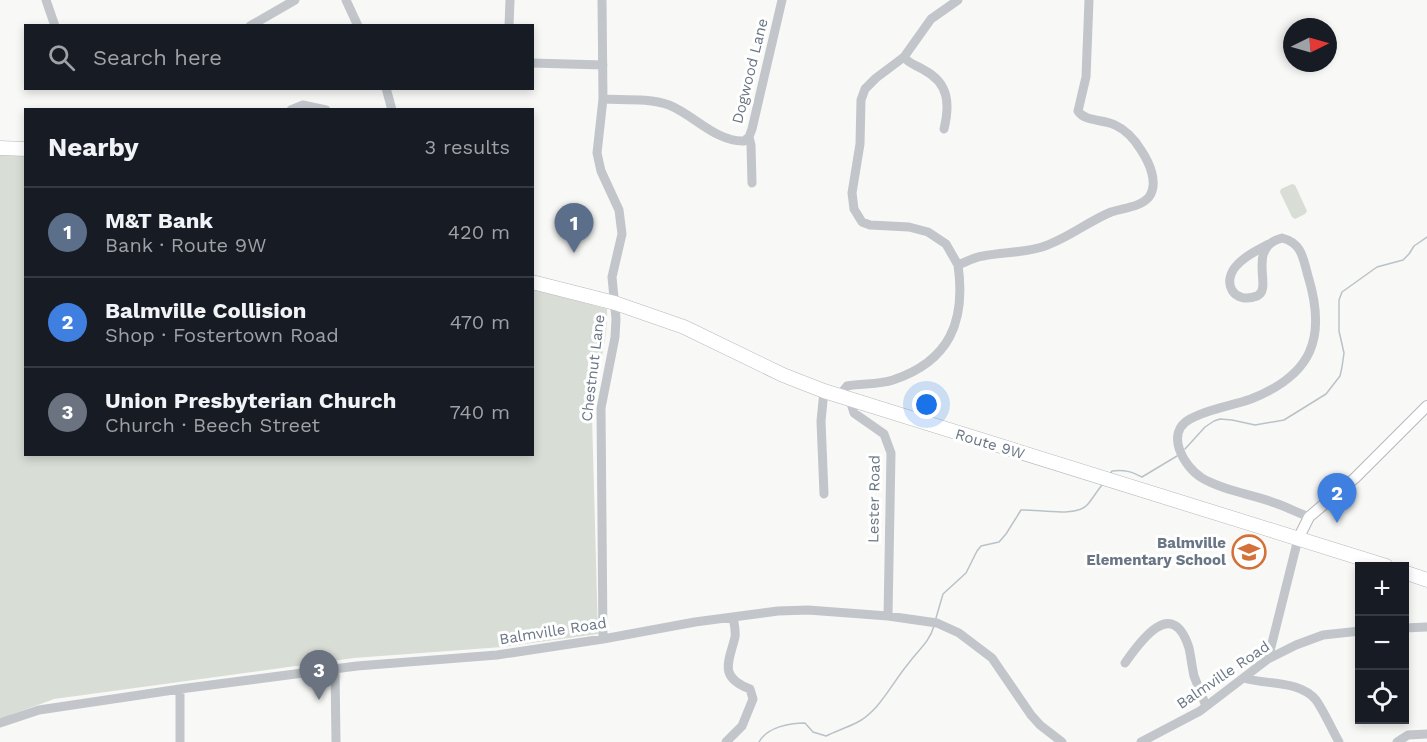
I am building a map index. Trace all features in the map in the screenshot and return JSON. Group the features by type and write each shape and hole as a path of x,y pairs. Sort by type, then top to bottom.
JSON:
{"highway":[{"path":"0,148 24,149"},
{"name":"Route 9W","path":"534,283 615,303 684,327 783,375 824,392 1370,562"},
{"path":"1409,575 1427,580"}],"main road":[{"path":"1298,539 1309,517 1355,478 1427,406"}],"street":[{"path":"46,0 54,24"},
{"path":"253,24 295,0"},
{"path":"345,0 357,24"},
{"path":"509,24 510,0"},
{"name":"Chestnut Lane","path":"603,0 603,99 598,138 598,162 622,221 622,234 612,278 616,319 615,337 601,408 603,639"},
{"name":"Dogwood Lane","path":"603,99 653,101 667,104 728,139 744,141 749,137 782,0"},
{"path":"845,398 846,386 876,383 904,375 926,362 943,347 954,329 959,311 960,281 958,266 946,244 938,237 919,229 870,225 862,222 854,209 852,193 860,144 861,100 869,84 904,57 931,19 958,0"},
{"path":"958,266 984,255 1018,252 1058,241 1110,213 1143,203 1152,190 1152,173 1141,150 1130,135 1117,125 1082,116 1077,111 1086,77 1089,0"},
{"path":"904,57 942,83 948,108 944,129"},
{"path":"534,63 603,65"},
{"path":"387,90 391,108"},
{"path":"296,108 303,105 317,108"},
{"path":"749,137 752,183"},
{"path":"1269,244 1263,253 1261,263 1263,292 1258,296 1238,297 1234,295 1231,288 1233,271 1250,254 1269,244 1282,238 1296,243 1300,249 1311,286 1315,308 1315,334 1312,349 1297,371 1281,385 1251,399 1189,419 1178,431 1177,440 1183,458 1200,477 1211,483 1276,503 1309,517"},
{"path":"824,392 821,421 824,494"},
{"name":"Lester Road","path":"845,398 854,413 884,434 891,453 888,616"},
{"path":"1268,659 1298,539"},
{"name":"Balmville Road","path":"0,723 39,710 180,689 386,663 497,655 732,617 808,610 888,616 934,623 968,638 992,658 1040,725 1062,742"},
{"path":"726,742 742,726 753,699 750,689 739,685 731,675 728,659 735,632 732,617"},
{"path":"1125,663 1140,641 1154,628 1163,624 1171,624 1178,630 1188,647 1194,674 1206,706"},
{"path":"1409,628 1427,627"},
{"name":"Balmville Road","path":"1141,742 1206,706 1268,659 1296,645 1323,636 1355,632"},
{"path":"335,669 336,742"},
{"path":"1244,678 1255,682 1293,686 1311,695 1339,742"},
{"path":"180,689 180,742"},
{"path":"1397,742 1408,735 1427,734"}],"shaded area":[{"path":"0,155 24,155 24,456 534,456 534,289 607,309 605,338 592,417 598,634 502,647 354,658 54,699 0,719"},
{"path":"1295,185 1307,211 1295,219 1280,192 1281,189"}],"waterway":[{"path":"1185,449 1205,427 1214,421 1232,420 1255,425 1284,420 1326,394 1340,376 1342,367 1344,353 1339,331 1339,300 1342,292 1377,267 1403,260 1414,246 1427,237"},
{"path":"1110,474 1112,471 1124,471 1142,477 1177,456"},
{"path":"936,618 943,594 966,573 981,546 999,542 1021,510 1075,511 1088,504 1102,485"},
{"path":"759,742 773,729 786,725 805,723 813,732 826,736 864,718 878,705 926,642 934,626"}],"place":[{"name":"M&T Bank","path":"574,253"},
{"name":"Balmville Collision","path":"1337,523"},
{"name":"Balmville Elementary School","path":"1249,552"},
{"name":"Union Presbyterian Church","path":"319,700"}]}
